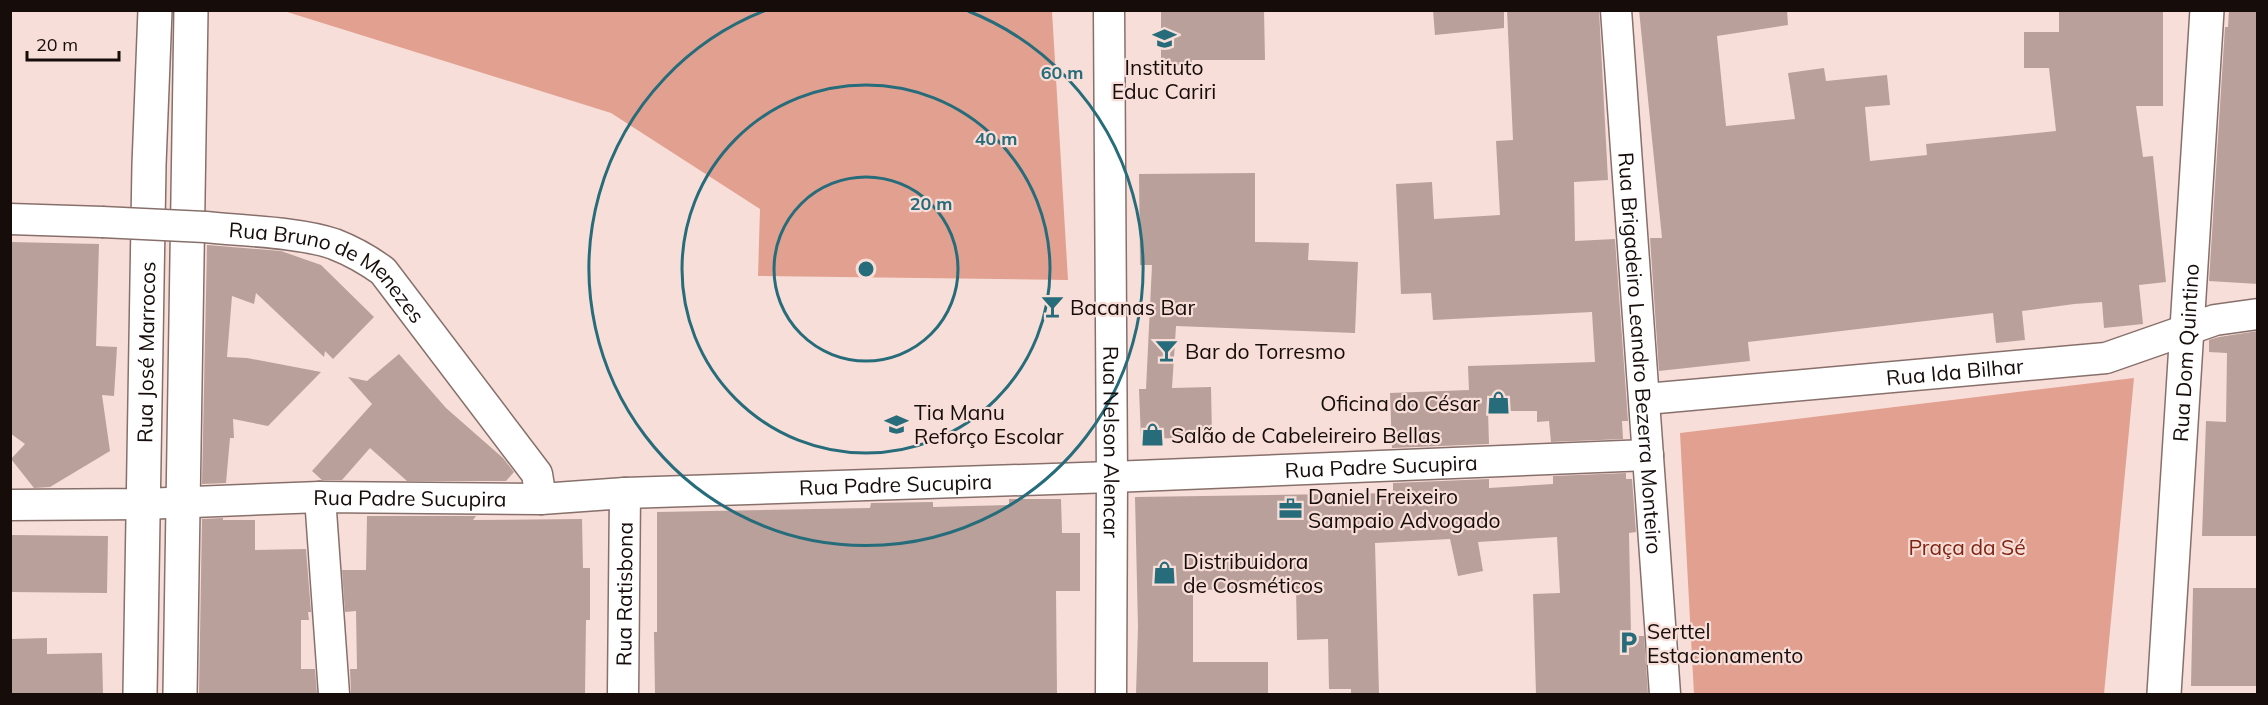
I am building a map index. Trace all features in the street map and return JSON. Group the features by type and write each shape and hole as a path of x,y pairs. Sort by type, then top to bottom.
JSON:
{"main road":[{"name":"Rua José Marrocos","path":"140,694 148,177 155,10"},
{"name":"Rua José Marrocos","path":"180,694 191,10"},
{"name":"Rua Dom Quintino","path":"2164,694 2207,10"}],"street":[{"name":"Rua Nelson Alencar","path":"1109,10 1111,694"},
{"name":"Rua Brigadeiro Leandro Bezerra Monteiro","path":"1616,10 1646,399 1665,694"},
{"name":"Rua Bruno de Menezes","path":"10,219 205,227 294,237 332,244 365,258 383,270 537,474 541,499"},
{"name":"Rua Ida Bilhar","path":"1646,399 2106,358 2147,345 2187,328 2215,320 2258,314"},
{"name":"Rua Padre Sucupira","path":"10,505 143,504 320,497 541,499 625,493 1112,477 1648,455"},
{"name":"Rua Ratisbona","path":"623,694 625,493"},
{"path":"320,497 334,694"}],"green space":[{"path":"284,11 1052,11 1068,280 758,276 760,209 611,113"},
{"name":"Praça da Sé","path":"2134,378 2104,694 1694,694 1680,433"}],"building":[{"path":"1161,10 1264,10 1265,60 1192,60 1192,65 1161,65"},
{"path":"1433,10 1504,10 1504,28 1435,35"},
{"path":"1507,10 1599,10 1608,180 1574,182 1575,241 1615,239 1628,421 1622,421 1623,439 1551,442 1549,421 1537,422 1537,411 1488,411 1489,444 1392,448 1390,393 1469,390 1468,366 1595,362 1592,312 1433,320 1431,293 1401,294 1396,184 1432,182 1434,219 1500,215 1496,141 1513,140"},
{"path":"1639,10 1787,10 1788,25 1717,36 1726,126 1795,119 1788,73 1824,68 1826,81 1887,75 1890,105 1865,107 1870,161 1927,155 1926,144 2056,131 2049,68 2024,68 2024,32 2059,32 2059,10 2163,10 2163,106 2136,106 2143,157 2153,156 2166,282 2139,285 2143,324 2104,328 2102,302 2074,304 2022,311 2025,340 1996,343 1993,313 1748,342 1750,361 1659,371 1650,238 1662,238"},
{"path":"2229,10 2258,10 2258,284 2209,281 2225,27 2228,27"},
{"path":"1255,173 1255,242 1309,243 1308,260 1358,262 1355,333 1176,326 1172,388 1211,387 1212,437 1141,439 1139,389 1146,389 1152,265 1140,265 1139,174"},
{"path":"10,242 99,244 96,346 117,347 114,396 102,395 110,451 50,487 34,488 11,459 25,444 10,433"},
{"path":"207,245 281,251 321,265 374,317 333,359 325,351 324,357 256,293 254,304 232,296 227,357 247,358 321,372 268,426 233,419 234,438 230,438 226,483 202,484"},
{"path":"2258,331 2258,536 2202,536 2206,421 2226,422 2227,353 2209,352 2209,340"},
{"path":"399,354 446,408 503,458 514,472 506,481 407,481 370,448 342,480 322,480 312,471 372,404 348,377 367,381"},
{"path":"1626,473 1626,479 1632,479 1636,532 1629,533 1631,636 1644,636 1648,694 1536,694 1533,594 1560,593 1557,537 1478,542 1483,571 1458,576 1450,539 1375,543 1379,694 1351,694 1351,689 1329,689 1328,639 1297,640 1296,588 1193,590 1193,662 1268,662 1268,694 1136,694 1138,627 1135,497 1393,493 1393,483 1489,479 1489,488 1553,484 1553,476"},
{"path":"1009,499 1061,499 1062,533 1080,533 1080,591 1056,591 1057,694 655,694 657,512 870,508 871,503 933,502 933,507 1009,505"},
{"path":"367,516 476,516 473,520 582,519 583,568 590,568 590,620 586,620 585,694 351,694 350,669 357,669 356,611 345,612 342,570 366,570"},
{"path":"223,518 223,520 255,520 255,550 306,549 311,612 308,612 309,620 301,620 301,669 315,669 317,694 199,694 202,519"},
{"path":"10,535 108,536 107,593 10,592"},
{"path":"2193,588 2258,588 2258,686 2191,686"},
{"path":"47,638 47,654 102,653 103,694 10,694 10,639"}],"place":[{"name":"Instituto Educ Cariri","path":"1164,39"},
{"name":"Bacanas Bar","path":"1052,307"},
{"name":"Bar do Torresmo","path":"1167,351"},
{"name":"Oficina do César","path":"1498,403"},
{"name":"Tia Manu Reforço Escolar","path":"896,424"},
{"name":"Salão de Cabeleireiro Bellas","path":"1153,435"},
{"name":"Daniel Freixeiro Sampaio Advogado","path":"1290,508"},
{"name":"Distribuidora de Cosméticos","path":"1165,573"},
{"name":"Serttel Estacionamento","path":"1629,643"}]}
